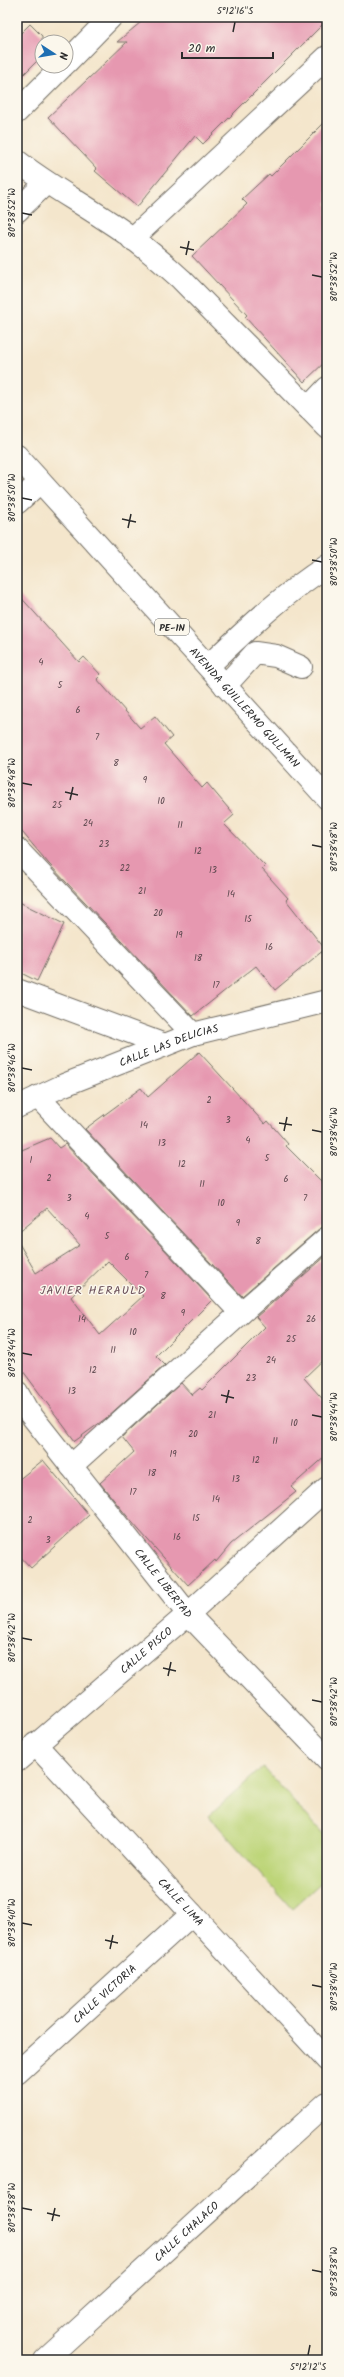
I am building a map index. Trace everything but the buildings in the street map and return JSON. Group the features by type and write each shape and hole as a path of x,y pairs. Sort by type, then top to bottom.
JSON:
{"street":[{"path":"74,55 111,17"},
{"path":"132,239 327,57"},
{"path":"17,112 55,74"},
{"path":"17,161 46,183 103,217 181,279 327,428"},
{"path":"17,211 46,183"},
{"path":"308,408 327,388"},
{"name":"AVENIDA GUILLERMO GULLMAN","path":"17,456 327,798"},
{"path":"17,503 40,482"},
{"path":"208,666 268,609 298,585 327,566"},
{"path":"225,686 255,653 276,656 301,667"},
{"path":"17,849 193,1034"},
{"path":"17,990 165,1045"},
{"name":"CALLE LAS DELICIAS","path":"17,1107 193,1034 327,1001"},
{"path":"38,1097 241,1312"},
{"path":"71,1466 241,1312 327,1238"},
{"name":"CALLE LIBERTAD","path":"20,1408 71,1466 188,1614 327,1759"},
{"name":"CALLE PISCO","path":"17,1761 188,1614 327,1488"},
{"name":"CALLE LIMA","path":"35,1744 327,2060"},
{"name":"CALLE VICTORIA","path":"17,2073 192,1914"},
{"name":"CALLE CHALACO","path":"45,2360 327,2103"}],"green space":[{"path":"263,1767 327,1838 327,1877 292,1909 209,1816"}],"district":[{"name":"JAVIER HERAULD","path":"93,1290"}]}
